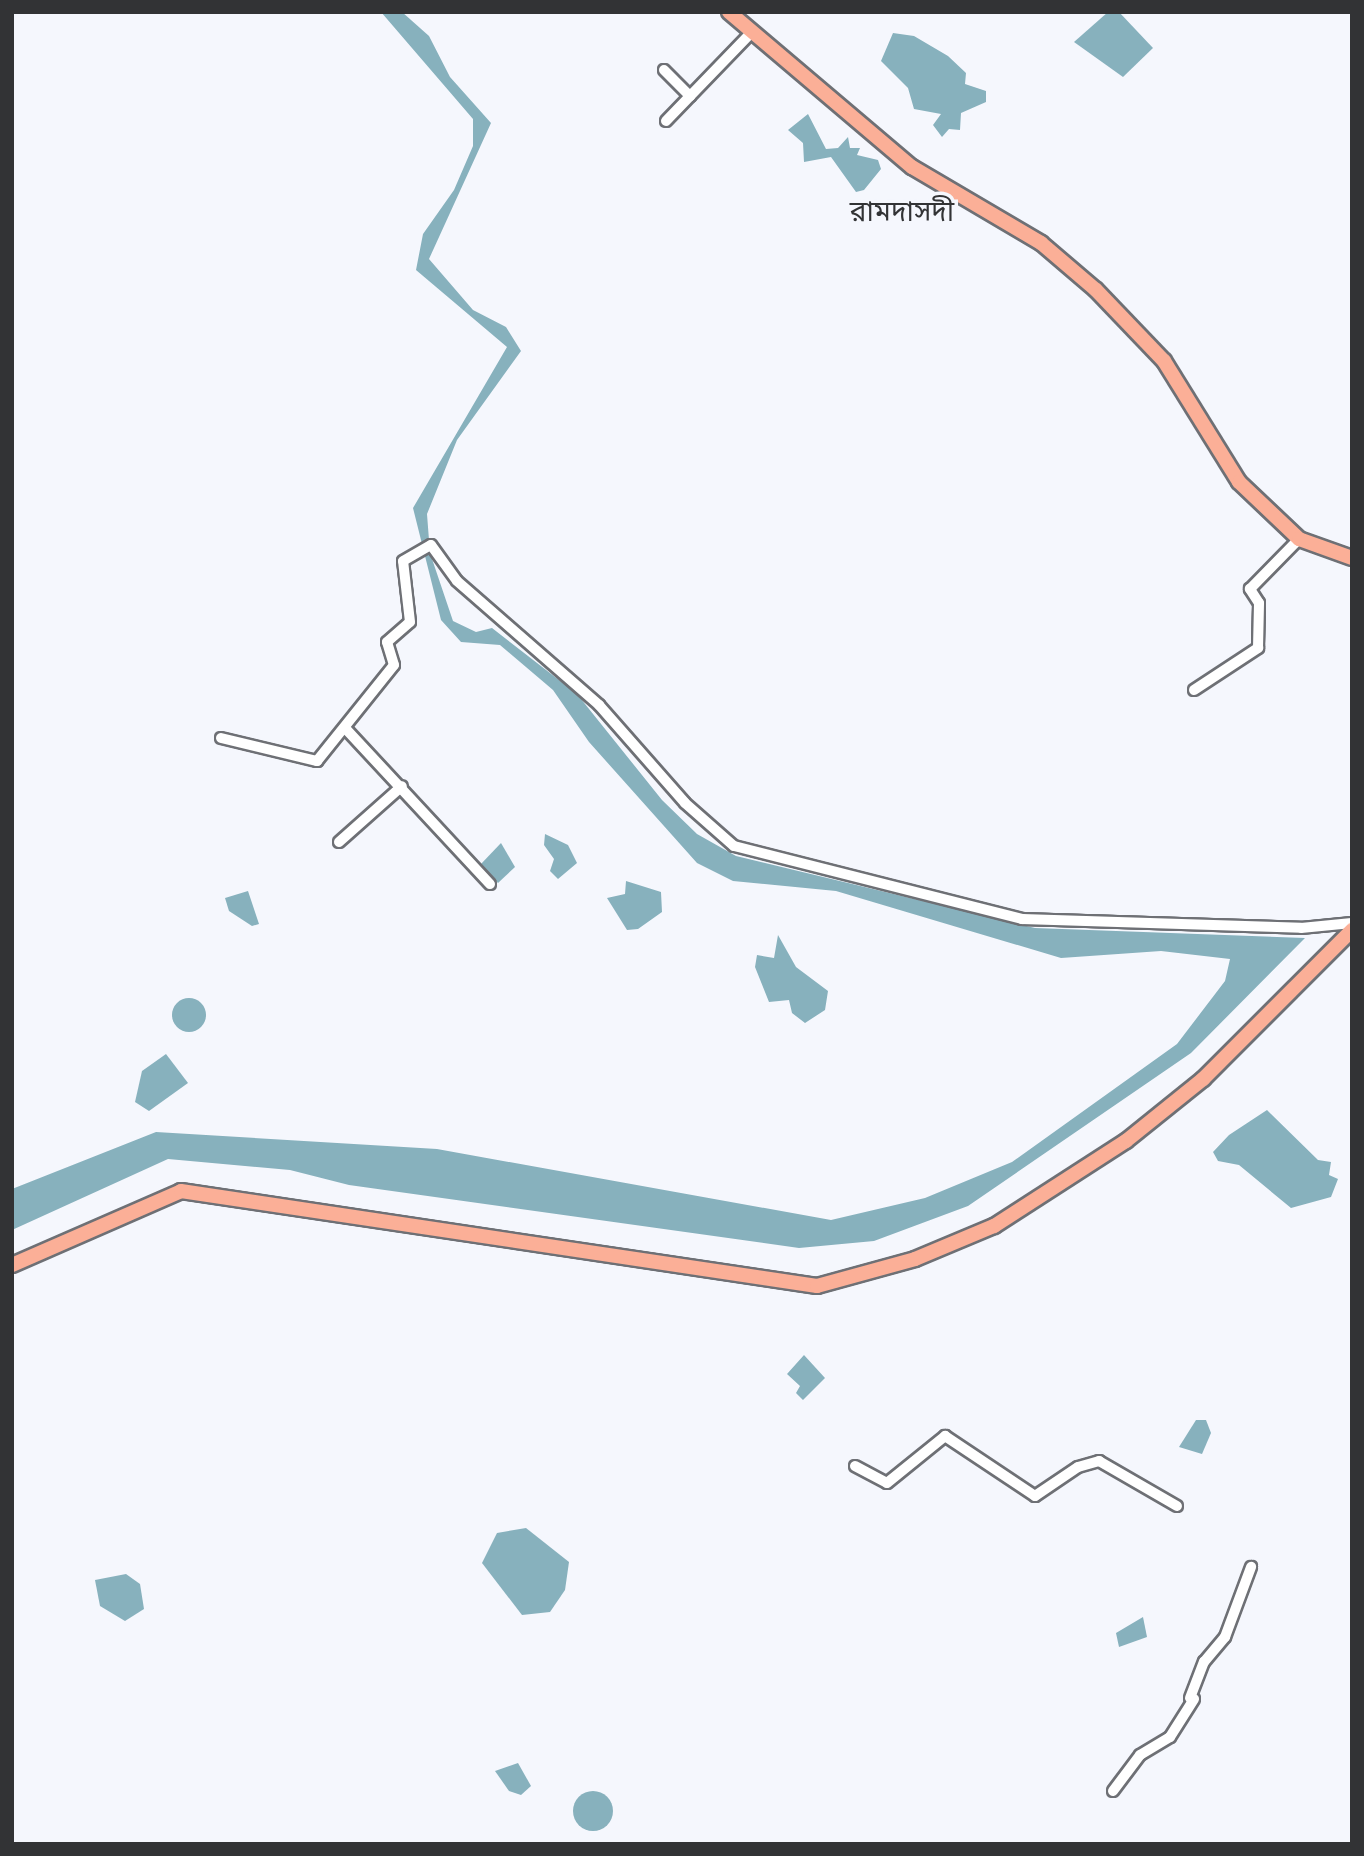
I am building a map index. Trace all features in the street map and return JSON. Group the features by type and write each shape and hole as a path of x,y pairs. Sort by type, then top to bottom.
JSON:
{"main road":[{"path":"729,12 912,167 1041,243 1096,290 1164,361 1239,482 1299,539 1352,558"},
{"path":"12,1265 181,1191 817,1286 915,1259 994,1226 1126,1141 1203,1079 1352,930"}],"street":[{"path":"666,121 752,32"},
{"path":"664,70 690,96"},
{"path":"1194,690 1258,648 1259,603 1250,589 1299,539"},
{"path":"221,738 317,761 394,665 387,642 410,622 404,561 431,545 457,581 599,705 685,803 734,846 1022,919 1301,929 1352,923"},
{"path":"345,728 402,786 490,884"},
{"path":"339,842 402,786"},
{"path":"855,1466 887,1483 945,1436 1035,1496 1078,1467 1100,1461 1177,1507"},
{"path":"1113,1791 1140,1755 1170,1737 1192,1698 1204,1662 1224,1637 1251,1567"}],"water":[{"path":"381,12 402,12 429,36 450,77 491,123 429,259 473,310 506,327 521,351 457,440 427,514 430,553 453,621 476,632 492,628 577,694 662,800 697,834 736,856 1035,928 1305,938 1191,1053 968,1206 874,1241 799,1248 349,1185 290,1170 168,1159 12,1230 12,1189 156,1132 437,1149 831,1220 925,1198 1012,1162 1177,1044 1225,981 1230,959 1161,951 1061,958 836,891 733,881 697,863 589,742 553,690 500,645 461,642 441,620 413,508 507,347 416,270 423,234 454,190 473,146 473,119"},
{"path":"1108,12 1119,12 1153,48 1123,77 1074,42"},
{"path":"893,33 914,36 948,56 966,73 965,84 986,91 986,102 961,113 960,130 949,129 942,137 933,125 941,114 914,109 908,88 881,61"},
{"path":"808,114 826,149 838,148 848,137 850,148 860,148 857,155 878,160 881,169 864,190 856,192 831,157 804,162 803,143 788,130"},
{"path":"545,834 568,845 577,863 558,879 550,871 554,859 544,845"},
{"path":"501,843 515,867 498,883 480,865"},
{"path":"626,881 661,892 662,912 638,929 627,930 607,898 625,894"},
{"path":"248,891 259,924 252,926 229,911 225,898"},
{"path":"778,935 796,967 828,991 825,1010 805,1023 792,1013 789,1000 769,1002 755,967 757,955 774,958"},
{"path":"189,998 201,1003 206,1015 201,1027 189,1032 177,1027 172,1015 177,1003"},
{"path":"166,1054 188,1083 149,1111 135,1102 142,1071"},
{"path":"1267,1110 1318,1160 1331,1162 1329,1175 1338,1179 1331,1197 1291,1208 1239,1165 1218,1161 1213,1152 1229,1135"},
{"path":"804,1355 825,1378 803,1400 796,1393 800,1386 787,1374"},
{"path":"1196,1420 1206,1420 1211,1433 1202,1454 1179,1447"},
{"path":"526,1528 569,1562 565,1590 550,1612 522,1615 482,1563 497,1533"},
{"path":"126,1574 140,1584 144,1609 125,1621 100,1606 95,1580"},
{"path":"1143,1617 1147,1637 1119,1647 1116,1633"},
{"path":"518,1763 531,1786 521,1795 509,1791 495,1771"},
{"path":"593,1791 607,1797 613,1811 607,1825 593,1831 579,1825 573,1811 579,1797"}],"district":[{"name":"রামদাসদী","path":"902,211"}]}
